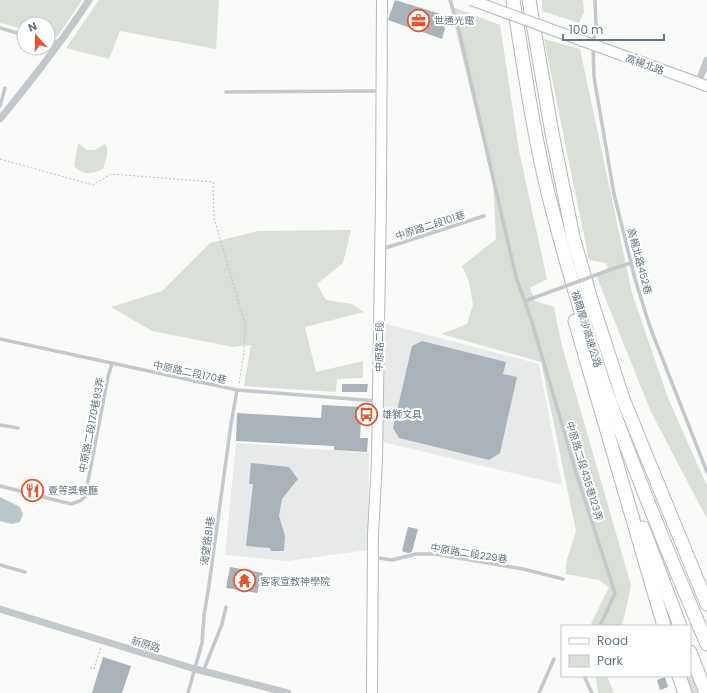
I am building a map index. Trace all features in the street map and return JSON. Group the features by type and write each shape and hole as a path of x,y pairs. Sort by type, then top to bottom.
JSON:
{"highway":[{"name":"福爾摩沙高速公路","path":"513,0 533,125 548,195 580,310 604,383 660,534 707,644"},
{"name":"福爾摩沙高速公路","path":"529,0 552,134 573,237 592,303 623,399 707,604"},
{"path":"548,195 573,314 664,625"},
{"path":"618,467 680,625"},
{"path":"663,499 707,581"},
{"path":"691,655 706,693"},
{"path":"679,677 685,693"}],"street":[{"path":"1,116 32,80 89,0"},
{"name":"中原路二段","path":"372,693 373,557 378,401 382,0"},
{"name":"高楊北路","path":"471,0 703,84"},
{"path":"703,84 707,60"},
{"name":"新原路","path":"0,609 203,672 288,693"}],"lane":[{"name":"中原路二段435巷123弄","path":"450,0 461,37 516,278 532,318 578,479 615,593 600,625"},
{"name":"高楊北路452巷","path":"595,0 596,25 593,45 594,78 614,194 650,327 707,472"},
{"path":"0,28 16,33"},
{"path":"56,41 60,42"},
{"path":"0,106 5,88"},
{"path":"226,92 382,92"},
{"name":"中原路二段101巷","path":"380,249 484,216"},
{"path":"525,301 632,263"},
{"name":"中原路二段170巷","path":"0,339 238,390 378,401"},
{"name":"中原路二段170巷93弄","path":"0,486 71,504 80,502 85,498 112,363"},
{"name":"渴望路81巷","path":"188,693 202,643 204,616 231,424 238,390"},
{"path":"0,425 18,428"},
{"name":"中原路二段229巷","path":"373,557 392,560 416,554 435,554 523,569 563,578"},
{"path":"0,565 25,572"},
{"path":"203,672 222,624 226,608"},
{"path":"539,693 554,659"},
{"path":"584,677 592,693"}],"path":[{"path":"0,159 93,185 112,174 213,182 214,218 245,324 244,353 238,390"},
{"path":"90,668 94,669 103,641"}],"shaded area":[{"path":"383,323 539,364 562,485 383,442"},
{"path":"236,443 369,453 368,550 288,561 225,555"},
{"path":"0,497 20,507 23,514 20,522 12,524 0,521"}],"green space":[{"path":"0,0 82,0 57,37 56,16 16,16 16,27 0,23"},
{"path":"99,0 219,0 216,49 120,31 109,59 66,48"},
{"path":"542,0 583,0 584,12 579,23 542,11"},
{"path":"450,6 500,25 519,151 547,279 530,288 535,301 554,307 562,346 631,585 621,625 590,625 609,587 599,580 566,574 566,563 576,531 541,362 441,334 467,324 473,305 469,282 462,266 496,239 493,184"},
{"path":"544,39 580,49 632,293 668,398 707,486 707,519 651,412 596,275 608,268 606,263 589,260"},
{"path":"78,143 87,150 95,150 105,144 107,153 103,169 95,172 84,173 74,166"},
{"path":"351,230 343,263 317,284 326,300 352,304 364,312 305,327 316,372 363,361 363,378 337,379 336,392 244,386 251,345 233,347 152,331 111,307 162,291 210,243 258,231"},
{"path":"691,675 698,693 689,693 684,677 691,677"},
{"path":"596,677 607,677 614,693 598,693"}],"building":[{"name":"世通光電","path":"395,0 444,15 447,21 442,39 388,20"},
{"path":"422,341 506,362 503,374 517,377 500,453 489,460 399,438 393,428 412,346"},
{"path":"342,384 368,384 367,392 342,392"},
{"path":"322,405 362,407 360,438 368,438 367,452 334,450 334,446 236,441 237,413 321,418"},
{"path":"251,463 289,467 298,479 282,499 279,516 285,536 284,551 271,551 270,548 246,546 253,484 249,484"},
{"path":"408,527 418,529 412,552 408,553 402,551"},
{"name":"客家宣教神學院","path":"230,567 263,573 257,593 226,588"},
{"path":"103,657 131,666 122,693 92,693"},
{"path":"665,677 668,687 660,690 657,680"}],"place":[{"name":"世通光電","path":"418,20"},
{"name":"雄獅文具","path":"366,414"},
{"name":"壹等獎餐廳","path":"33,490"},
{"name":"客家宣教神學院","path":"244,581"}]}
